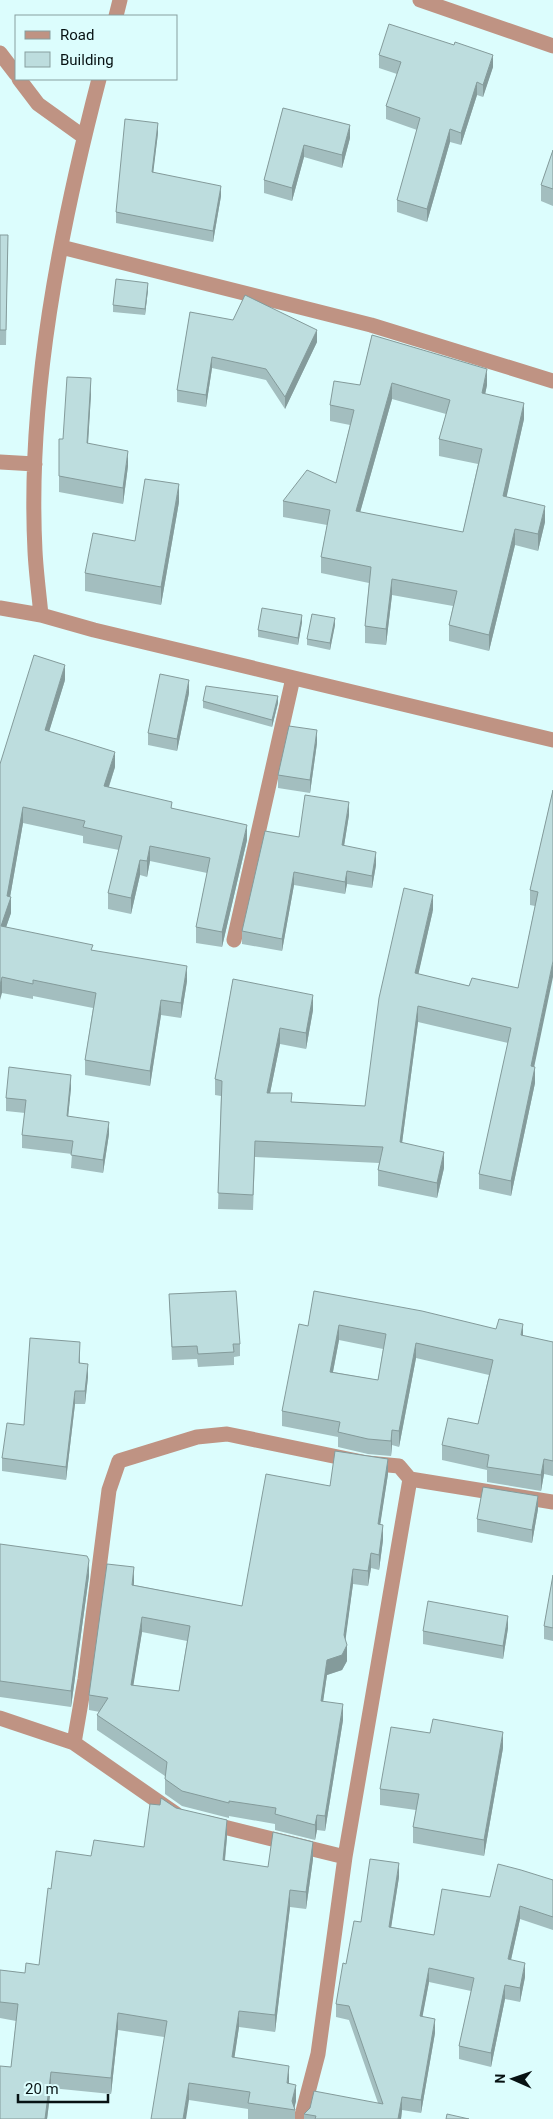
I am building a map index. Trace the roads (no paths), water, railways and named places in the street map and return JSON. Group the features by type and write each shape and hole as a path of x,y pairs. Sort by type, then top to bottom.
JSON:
{"street":[{"path":"116,15 120,0"},
{"path":"420,0 553,46"},
{"path":"0,53 15,73"},
{"path":"21,80 38,104 84,137"},
{"path":"42,615 35,551 35,464 46,342 61,247 84,137 100,80"},
{"path":"61,247 371,325 553,382"},
{"path":"0,462 35,464"},
{"path":"0,608 42,615 94,630 553,740"},
{"path":"234,940 293,678"},
{"path":"74,1743 86,1679 109,1490 119,1461 197,1437 227,1434 367,1463 398,1466 410,1479 553,1502"},
{"path":"301,2119 318,2054 345,1857 410,1479"},
{"path":"0,1718 74,1743 178,1815 345,1857"}]}
